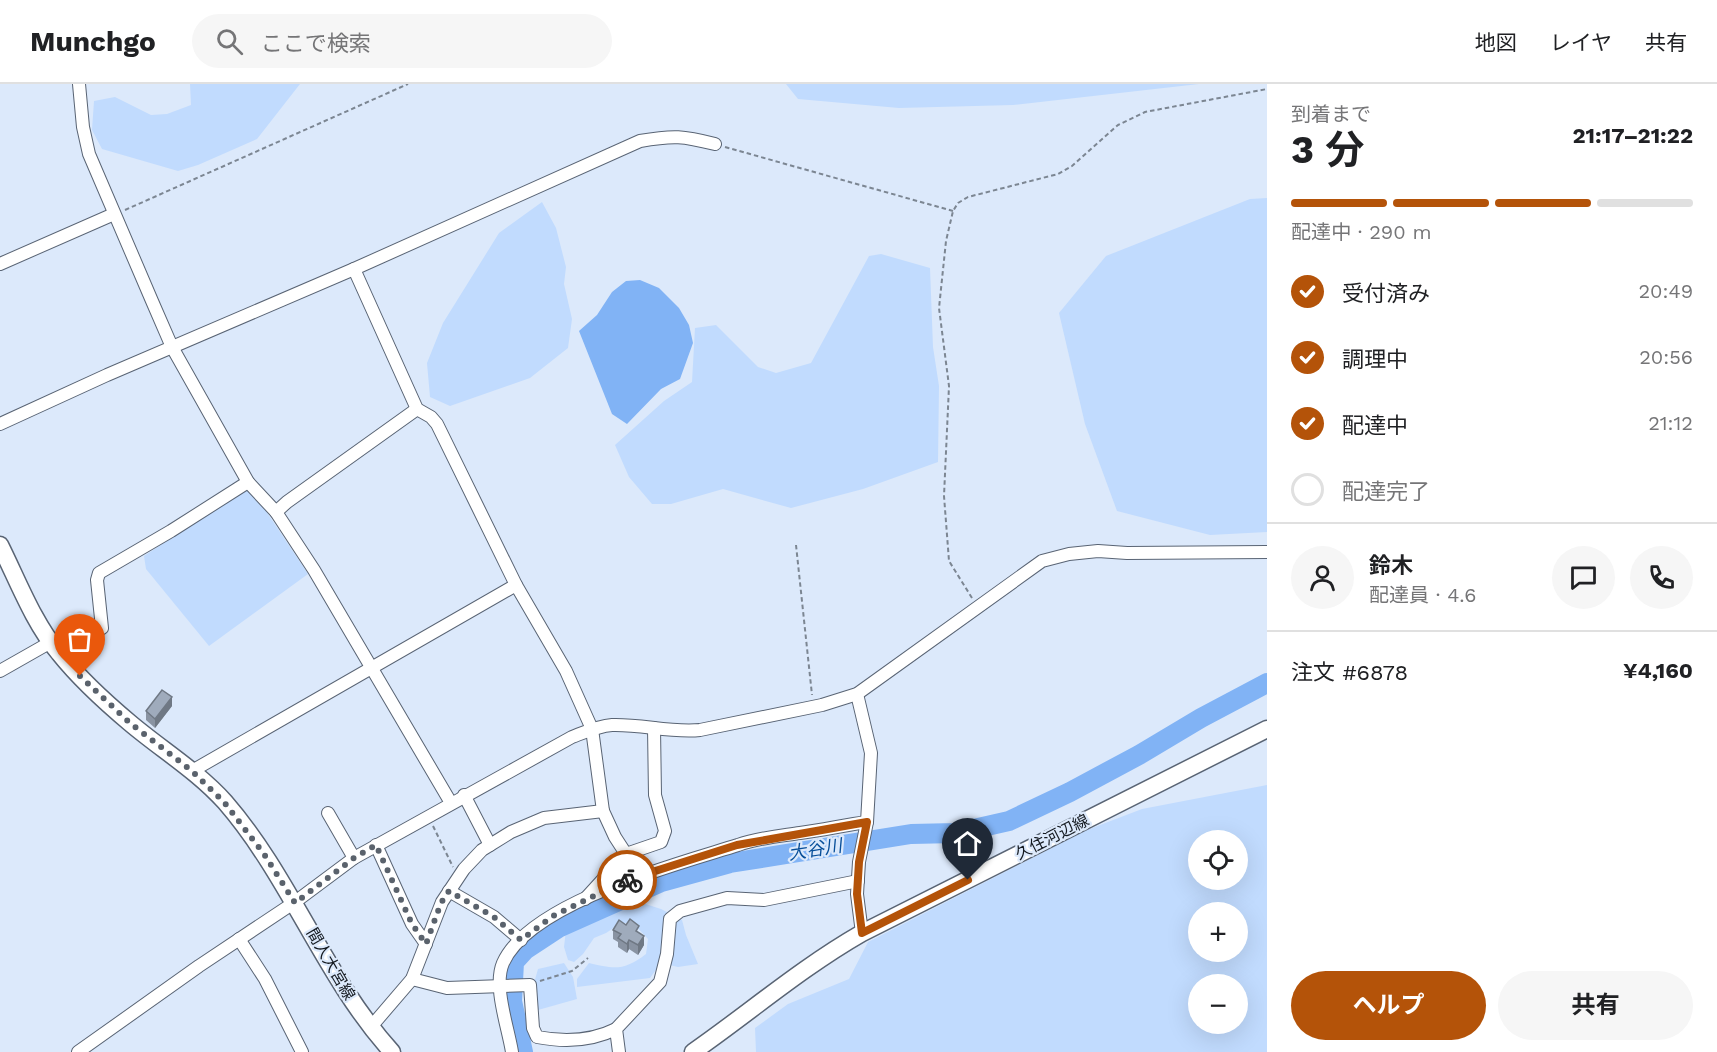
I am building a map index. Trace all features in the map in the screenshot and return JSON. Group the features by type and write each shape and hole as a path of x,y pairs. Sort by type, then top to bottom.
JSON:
{"main road":[{"name":"間人大宮線","path":"0,545 35,616 55,647 130,723 192,771 224,802 264,854 370,1028 392,1052"},
{"name":"久住河辺線","path":"693,1052 708,1047 765,997 832,950 862,933 1267,729"}],"street":[{"path":"79,84 83,127 89,154 172,347 248,482 276,512 314,570 451,802"},
{"path":"0,424 640,141 665,136 683,136 715,144"},
{"path":"0,264 114,214"},
{"path":"354,269 417,409 431,417 437,424 516,585 566,671 592,729 603,811 626,854"},
{"path":"276,512 417,409"},
{"path":"0,671 102,628 97,580 99,573 248,482"},
{"path":"78,1052 199,966 295,903 354,858 451,802 572,737 610,725 681,732 700,730 814,707 857,694 1042,561 1069,554 1098,551 1126,553 1267,552"},
{"path":"192,771 516,585"},
{"path":"857,694 871,753 867,822 859,862 857,894 862,933"},
{"path":"585,899 626,854 661,842 665,831 656,795 654,728"},
{"path":"464,795 490,845"},
{"path":"370,1028 412,979 441,903 458,877 482,850 511,832 544,818 603,811"},
{"path":"328,813 354,858"},
{"path":"512,1052 504,985 499,975 503,962 514,946 553,916 617,884 737,845 867,822"},
{"path":"376,845 412,924 426,944"},
{"path":"412,979 447,988 528,985 533,1028 537,1037 552,1040 582,1039 616,1029 660,982 667,954 670,919 680,910 727,898 764,900 858,881"},
{"path":"449,891 494,917 521,940"},
{"path":"239,939 265,979 302,1052"},
{"path":"616,1029 619,1052"}],"path":[{"path":"114,214 408,84"},
{"path":"977,606 950,561 944,496 949,386 939,308 945,241 953,211 958,203 968,197 1058,174 1072,166 1118,125 1145,112 1267,89"},
{"path":"715,144 953,211"},
{"path":"796,545 814,707"},
{"path":"428,815 458,877"},
{"path":"528,985 572,971 588,958"}],"shaded area":[{"path":"190,84 300,84 257,139 198,165 178,171 102,149 92,130 94,101 115,97 151,115 167,114 191,105"},
{"path":"786,84 1199,84 1013,105 899,108 798,99"},
{"path":"1267,198 1267,532 1210,535 1117,511 1085,424 1059,313 1106,256 1250,199"},
{"path":"542,202 556,228 566,267 564,284 572,319 568,348 530,378 450,406 430,397 427,363 443,323 499,233"},
{"path":"881,254 930,268 933,347 939,386 938,462 863,489 791,508 723,489 671,504 652,504 629,477 615,445 664,401 692,382 695,328 716,325 758,367 776,373 811,363 869,256"},
{"path":"246,489 266,511 308,574 209,646 146,569 144,556"},
{"path":"1267,785 1267,1052 756,1052 755,1028 788,1004 849,979 868,942 1087,830 1142,809"},
{"path":"633,900 661,909 682,920 698,964 678,967 661,963 650,978 577,987 577,979 589,963 605,967 619,967 638,960 646,954 648,939 633,923 621,923 594,938 574,962 568,960 564,947 566,930"},
{"path":"564,963 573,977 577,999 538,1010 534,983 538,969"}],"water":[{"path":"640,280 659,288 679,308 689,325 693,343 680,379 661,389 627,424 612,414 579,331 597,315 612,292 626,281"}],"building":[{"path":"162,690 172,697 155,719 146,711"},
{"path":"630,919 639,926 636,931 644,936 638,945 629,940 627,944 618,938 621,934 613,930 619,920 626,925"}],"waterway":[{"name":"大谷川","path":"523,1052 512,1001 514,962 525,950 560,927 661,882 730,863 911,834 956,833 1009,821 1070,792 1267,683"}],"way so far":[{"path":"80,676 130,723 192,771 224,802 264,854 295,903 354,858 376,845 412,924 426,944 441,903 449,891 494,917 521,940 553,916 627,880"}],"route":[{"path":"627,880 737,845 787,834 867,822 859,862 857,894 862,933 968,880"}]}
